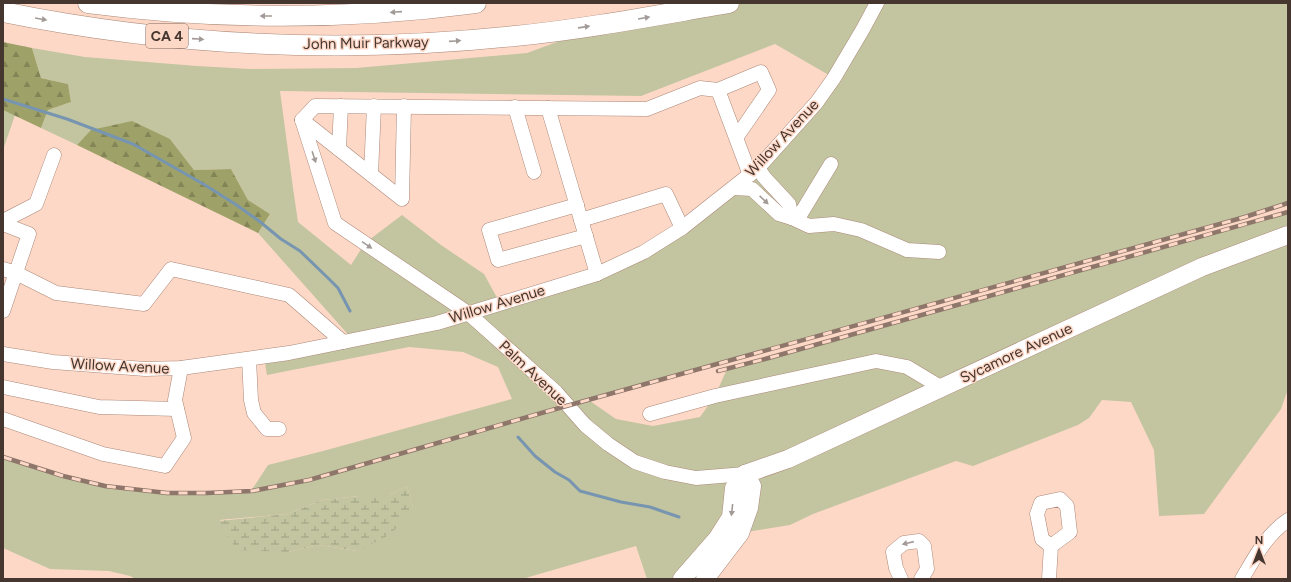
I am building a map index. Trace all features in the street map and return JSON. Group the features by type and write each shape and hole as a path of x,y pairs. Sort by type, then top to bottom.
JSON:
{"highway":[{"name":"John Muir Parkway","path":"88,3 164,12 258,16 398,12 476,3"},
{"name":"John Muir Parkway","path":"3,12 105,29 196,39 286,44 378,45 469,40 545,32 606,24 729,3"}],"main road":[{"name":"Sycamore Avenue","path":"745,474 788,458 1202,268 1288,235"},
{"path":"682,579 717,538 731,517 734,488 745,474 752,486 749,508 740,533 705,579"}],"street":[{"name":"Willow Avenue","path":"3,354 61,363 145,369 181,368 248,359 289,353 437,323 597,274 644,252 682,228 754,171 817,102 834,78 877,3"},
{"path":"404,106 402,199 302,120 315,106 404,106 647,109 700,88 718,90 761,72 769,90 736,138"},
{"path":"718,90 736,138 754,171 764,177 789,204 794,219"},
{"path":"338,149 341,106"},
{"path":"371,174 374,106"},
{"path":"515,108 534,172"},
{"path":"548,108 597,274"},
{"name":"Palm Avenue","path":"302,120 335,223 468,313 556,392 585,425 608,444 635,462 665,472 696,478 745,474"},
{"path":"3,221 36,204 54,155"},
{"path":"794,219 831,164"},
{"path":"734,188 752,189 779,214 809,226 834,224 861,230 907,250 939,252"},
{"path":"581,220 666,194 682,228"},
{"path":"577,205 489,230 498,260 586,236"},
{"path":"3,224 29,234 9,271 3,311"},
{"path":"9,271 56,293 144,304 171,269 289,295 343,342"},
{"path":"248,359 251,400 254,414 267,429 279,429"},
{"path":"650,414 715,396 876,361 907,367 942,388"},
{"path":"3,419 104,454 165,466 184,438 175,400 181,368"},
{"path":"3,387 99,407 177,409"},
{"path":"1242,579 1266,540 1277,528 1288,520"},
{"path":"901,579 896,568 894,552 904,543 919,541 924,546 927,569 921,579"},
{"path":"1049,579 1051,546"}],"green space":[{"path":"729,3 1288,3 1288,203 1245,217 590,401 616,419 653,426 700,417 715,396 727,369 1288,212 1288,389 1281,409 1204,514 1159,516 1154,450 1131,402 1102,400 1089,418 1078,425 973,466 956,461 813,514 790,525 740,533 731,517 682,579 647,579 636,546 522,579 136,579 109,571 50,569 3,548 3,457 63,476 105,486 167,493 251,491 268,465 512,399 498,367 463,352 409,347 267,375 264,357 352,339 258,233 270,214 248,200 231,169 194,170 170,139 92,130 77,145 41,128 48,110 71,102 68,84 41,78 32,48 85,57 197,66 250,69 356,68 527,53 606,24","holes":["775,44 834,78 734,188 597,274 500,303 484,274 441,245 402,215 365,243 351,265 298,222 280,91 641,96","407,486 413,508 358,551 319,545 288,552 219,520 287,514 322,500 359,496 387,496"]},
{"path":"3,42 32,48 41,78 68,84 71,102 48,110 41,128 3,110"},
{"path":"3,110 15,115 3,150"},
{"path":"132,121 170,139 194,170 231,169 248,200 270,214 258,233 77,145 91,130"},
{"path":"407,486 413,508 391,534 358,551 319,545 288,552 237,550 218,521 287,514 322,500 359,496 387,496"}],"waterway":[{"path":"3,99 67,119 133,144 205,185 235,204 281,239 300,251 338,288 350,311"},
{"path":"518,437 535,456 555,472 569,480 580,491 621,502 650,507 679,517"}],"railway":[{"path":"3,457 63,476 105,486 167,493 252,491 309,480 552,410 1245,217 1288,203"},
{"path":"718,371 1288,212"}]}
